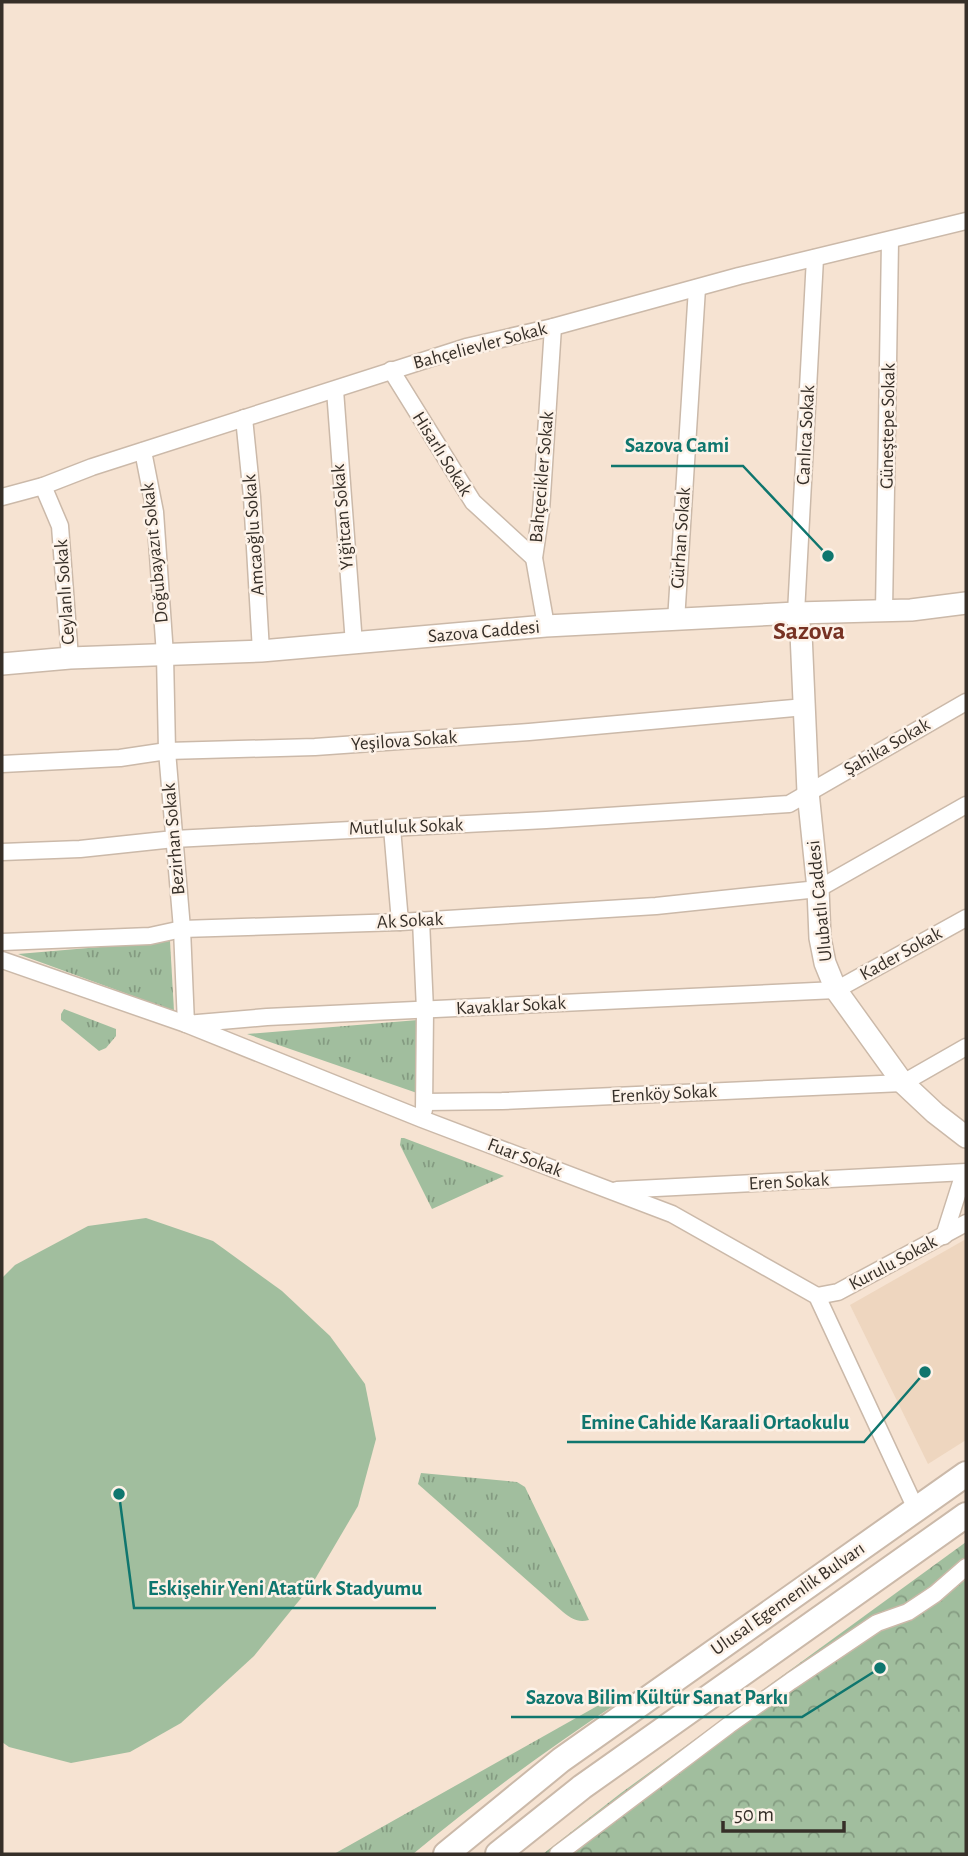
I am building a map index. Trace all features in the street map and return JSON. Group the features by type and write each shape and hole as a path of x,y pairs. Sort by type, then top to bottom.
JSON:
{"main road":[{"name":"Ulusal Egemenlik Bulvarı","path":"446,1854 561,1760 966,1474"},
{"name":"Ulusal Egemenlik Bulvarı","path":"498,1854 582,1787 966,1515"}],"street":[{"name":"Bahçelievler Sokak","path":"2,497 466,348 966,221"},
{"name":"Güneştepe Sokak","path":"884,611 890,241"},
{"name":"Canlıca Sokak","path":"796,613 815,258"},
{"name":"Gürhan Sokak","path":"676,621 697,288"},
{"name":"Bahçecikler Sokak","path":"546,626 534,558 541,511 553,327"},
{"name":"Hisarlı Sokak","path":"391,370 473,502 534,558"},
{"name":"Yiğitcan Sokak","path":"335,390 354,644"},
{"name":"Amcaoğlu Sokak","path":"244,418 252,497 261,651"},
{"name":"Doğubayazıt Sokak","path":"143,451 155,512 165,655"},
{"name":"Ceylanlı Sokak","path":"43,486 60,526 70,658"},
{"name":"Sazova Caddesi","path":"2,664 70,658 261,651 546,626 884,611 966,603"},
{"name":"Ulubatlı Caddesi","path":"796,613 802,633 808,792 820,938 825,963 836,990 903,1083 966,1138"},
{"name":"Bezirhan Sokak","path":"165,655 167,751 182,929 186,1024"},
{"name":"Şahika Sokak","path":"808,792 966,702"},
{"name":"Yeşilova Sokak","path":"2,764 120,758 167,751 315,747 515,733 805,706"},
{"name":"Mutluluk Sokak","path":"2,852 80,849 174,839 789,804 808,792"},
{"path":"818,889 966,806"},
{"path":"392,828 400,922"},
{"name":"Ak Sokak","path":"2,942 150,936 182,929 400,922 656,906 818,889"},
{"name":"Kader Sokak","path":"836,990 966,918"},
{"path":"421,920 425,1010 425,1102 422,1119"},
{"name":"Fuar Sokak","path":"2,960 186,1024 422,1119 672,1214 817,1296"},
{"name":"Kavaklar Sokak","path":"186,1024 267,1017 836,990"},
{"path":"903,1083 966,1047"},
{"name":"Erenköy Sokak","path":"425,1102 903,1083"},
{"path":"944,1236 965,1172"},
{"name":"Eren Sokak","path":"611,1190 965,1172"},
{"name":"Kurulu Sokak","path":"817,1296 838,1293 966,1223"},
{"path":"817,1296 916,1509"},
{"path":"558,1854 791,1681 877,1623 908,1612 935,1594 966,1567"}],"shaded area":[{"path":"966,1239 966,1440 928,1464 850,1305"}],"green space":[{"path":"170,941 174,1011 18,954"},
{"path":"64,1009 116,1029 116,1036 106,1048 99,1051 61,1020"},
{"path":"418,1020 417,1093 247,1034"},
{"path":"401,1138 504,1176 432,1209 400,1145"},
{"path":"146,1218 213,1241 282,1291 330,1336 365,1384 376,1439 358,1506 311,1586 254,1656 181,1723 130,1752 71,1763 9,1747 2,1742 2,1278 15,1265 88,1226"},
{"path":"421,1473 517,1482 525,1487 589,1620 575,1620 563,1612 418,1484"},
{"path":"966,1542 966,1854 543,1854 621,1793"},
{"path":"615,1696 619,1702 514,1775 413,1854 334,1854"}],"place":[{"name":"Sazova Cami","path":"828,556"},
{"name":"Emine Cahide Karaali Ortaokulu","path":"925,1372"},
{"name":"Eskişehir Yeni Atatürk Stadyumu","path":"119,1494"},
{"name":"Sazova Bilim Kültür Sanat Parkı","path":"880,1668"}],"district":[{"name":"Sazova","path":"809,631"}]}
